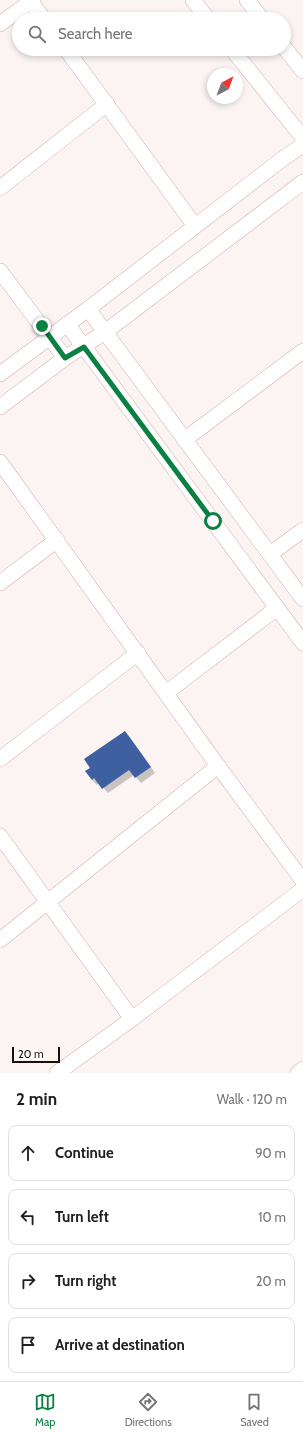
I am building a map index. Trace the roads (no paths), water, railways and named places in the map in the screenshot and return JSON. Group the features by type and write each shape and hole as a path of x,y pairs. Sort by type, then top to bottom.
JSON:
{"street":[{"path":"193,0 202,12"},
{"path":"247,0 256,12"},
{"path":"17,12 32,1 39,12"},
{"path":"0,24 12,15"},
{"path":"71,56 195,226"},
{"path":"238,56 303,138"},
{"path":"291,56 303,71"},
{"path":"0,188 107,104"},
{"path":"0,374 88,309 281,160 303,145"},
{"path":"0,407 65,358 105,332 303,182"},
{"path":"0,271 65,358"},
{"path":"88,309 303,599"},
{"path":"67,324 303,644"},
{"path":"184,440 303,351"},
{"path":"0,462 218,766 303,881"},
{"path":"270,554 303,530"},
{"path":"0,583 57,540"},
{"path":"166,693 277,608"},
{"path":"0,759 138,654"},
{"path":"0,940 218,766"},
{"path":"0,836 132,1019"},
{"path":"58,1073 132,1019 303,889"},
{"path":"298,1073 303,1069"}]}
